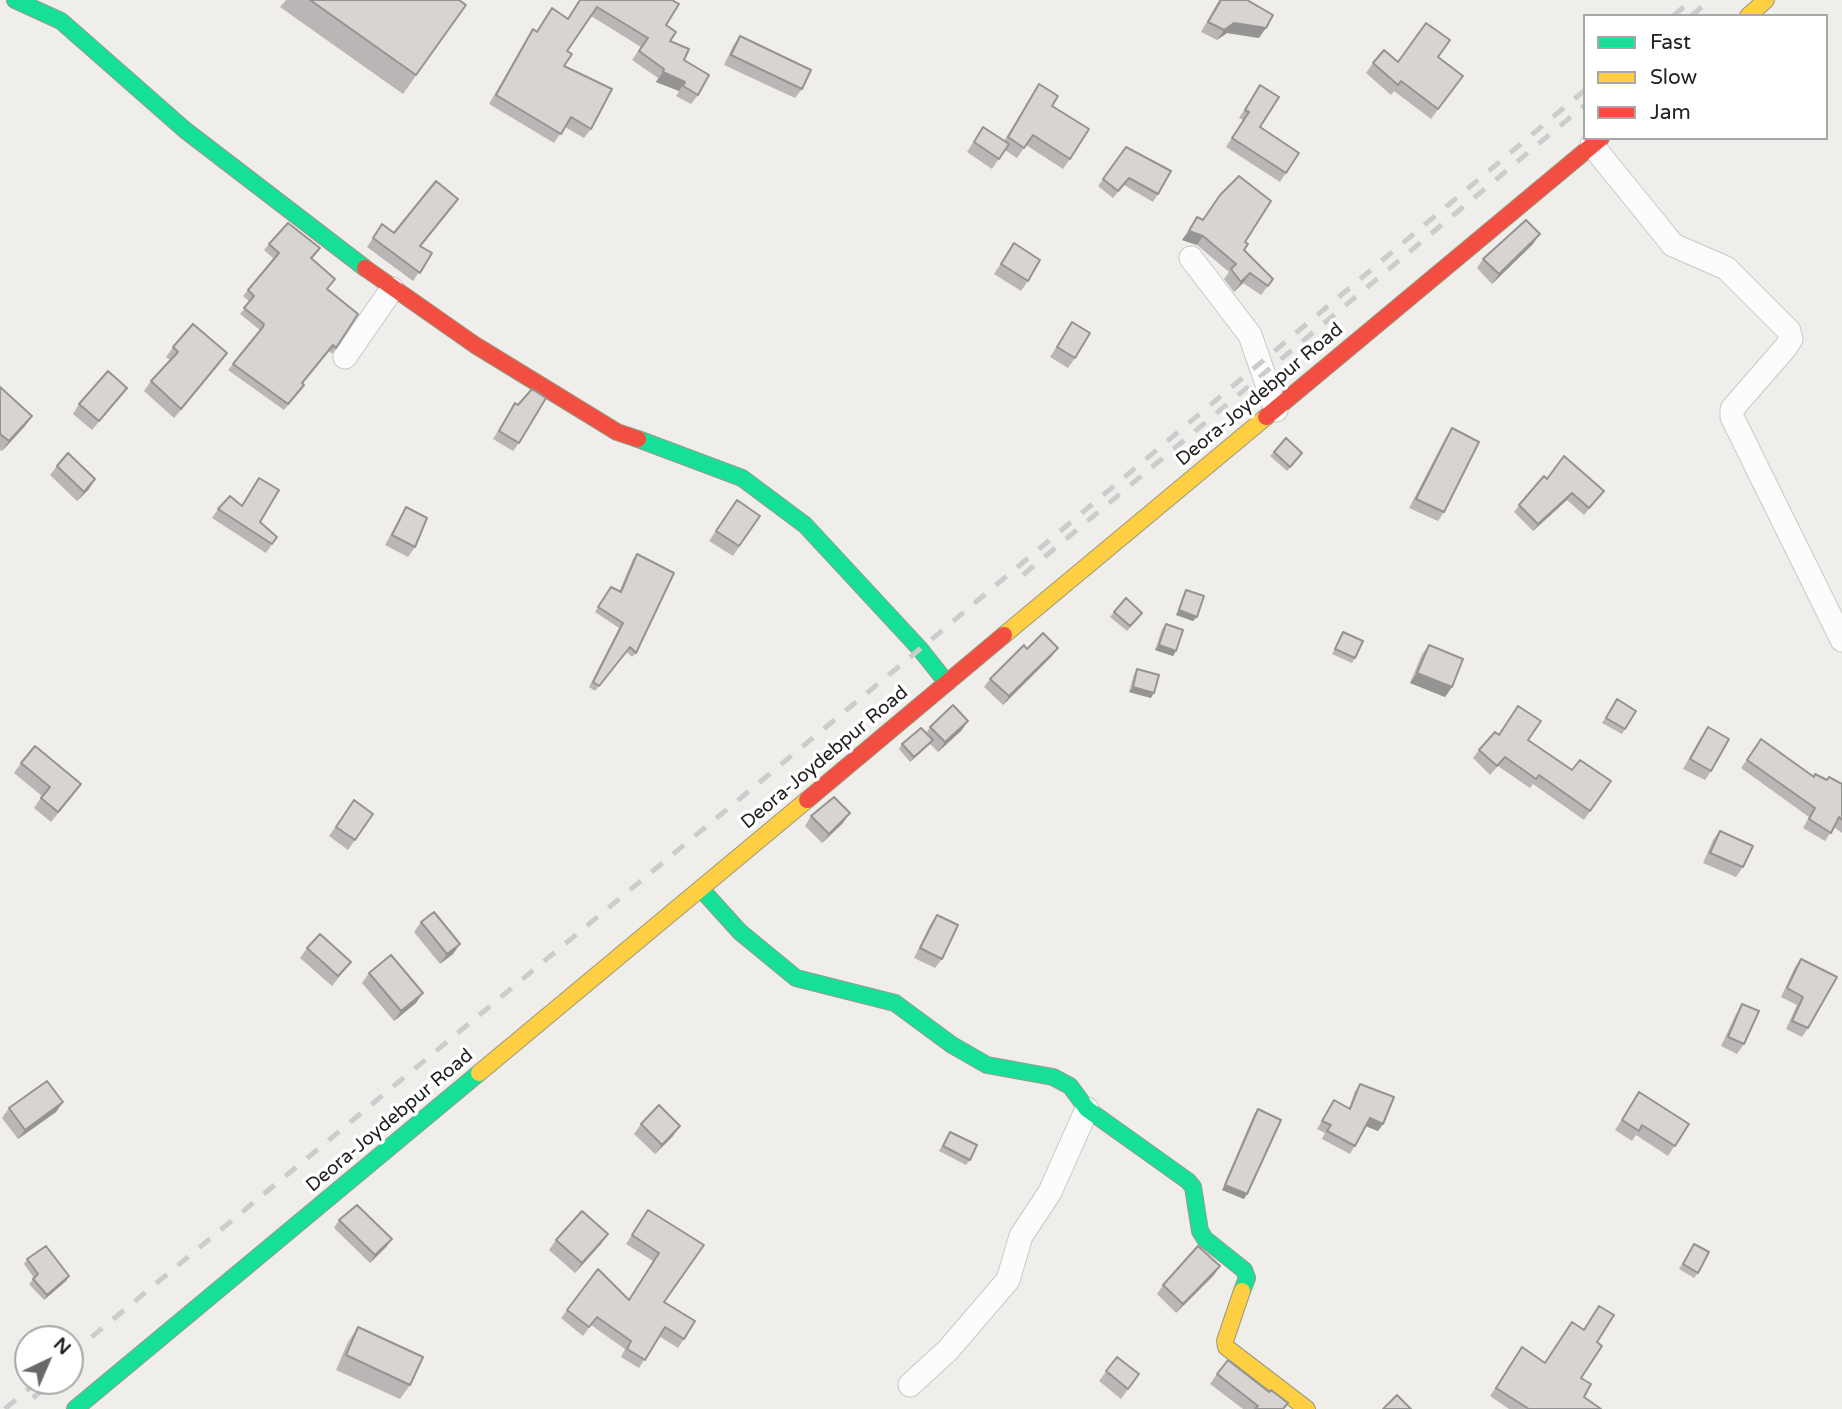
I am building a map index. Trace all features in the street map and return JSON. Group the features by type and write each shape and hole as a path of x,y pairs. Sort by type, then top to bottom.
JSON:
{"street":[{"path":"15,0 61,21 185,130 392,289 556,397 617,432 674,450 742,478 805,525 920,649 947,683"},
{"path":"1750,14 1766,0"},
{"path":"1597,142 1673,245 1726,268 1789,331 1791,339 1786,347 1732,410 1732,417 1842,640"},
{"name":"Deora-Joydebpur Road","path":"75,1409 702,890 1597,142"},
{"path":"1191,258 1250,335 1276,410"},
{"path":"345,357 392,289"},
{"path":"702,890 740,932 796,978 903,1006 968,1055 987,1065 1053,1077 1070,1086 1087,1109 1188,1181 1193,1187 1200,1231 1205,1239 1244,1270 1247,1278 1225,1341 1226,1348 1307,1409"},
{"path":"910,1385 948,1350 1008,1280 1021,1236 1050,1192 1087,1109"}],"building":[{"path":"310,0 459,0 466,5 416,75"},
{"path":"580,0 672,0 679,4 666,25 676,32 670,41 689,49 684,60 709,75 698,95 683,86 685,82 663,72 664,69 639,51 648,38 597,7 567,51 572,54 564,66 612,89 591,129 571,117 561,134 496,95 533,29 537,32 552,8 568,19"},
{"path":"1221,0 1247,0 1273,15 1266,28 1234,23 1224,30 1208,22"},
{"path":"1426,23 1450,40 1438,57 1463,76 1438,109 1401,81 1398,85 1373,63 1384,50 1398,62"},
{"path":"740,36 811,70 802,89 731,55"},
{"path":"1039,84 1058,96 1052,106 1089,129 1070,159 1033,135 1024,148 1008,137"},
{"path":"1260,85 1279,97 1260,127 1299,153 1286,173 1232,138 1249,112 1245,110"},
{"path":"983,127 1009,144 999,159 974,142"},
{"path":"1126,147 1171,171 1158,194 1129,178 1118,191 1103,179"},
{"path":"1239,176 1271,201 1245,242 1248,244 1244,250 1273,279 1268,286 1250,273 1241,282 1231,269 1236,264 1203,236 1189,231 1197,217 1203,220 1220,195"},
{"path":"436,181 458,199 420,246 432,253 420,273 373,238 382,224 394,233"},
{"path":"1526,220 1540,234 1499,274 1483,259"},
{"path":"288,223 320,248 311,258 335,279 327,289 358,314 336,348 333,345 288,404 233,364 263,327 264,324 244,308 254,296 248,290 279,253 269,244"},
{"path":"1014,243 1040,260 1028,281 1001,264"},
{"path":"1072,322 1090,333 1075,358 1057,347"},
{"path":"193,324 227,353 181,409 151,381 178,352 173,347"},
{"path":"108,371 127,388 99,421 79,404"},
{"path":"0,387 32,416 9,441 0,434"},
{"path":"532,389 546,398 519,443 499,431 515,403 518,405"},
{"path":"1452,428 1479,442 1444,512 1416,499"},
{"path":"1286,438 1302,453 1290,467 1274,452"},
{"path":"68,453 95,479 84,492 57,466"},
{"path":"1564,456 1604,491 1589,508 1572,493 1538,524 1519,505 1544,476 1547,479"},
{"path":"259,478 279,490 260,522 277,537 272,544 218,509 230,496 242,506"},
{"path":"737,500 760,516 739,546 716,531"},
{"path":"406,507 427,518 415,547 392,535"},
{"path":"637,554 674,573 636,653 630,647 599,686 593,682 623,623 598,607 611,587 621,592"},
{"path":"1186,590 1204,596 1197,617 1179,610"},
{"path":"1126,598 1142,613 1130,626 1114,612"},
{"path":"1166,624 1183,630 1176,651 1159,645"},
{"path":"1343,632 1363,641 1355,658 1335,649"},
{"path":"1043,633 1058,648 1009,696 990,679 1024,645 1027,649"},
{"path":"1429,645 1463,659 1452,687 1417,673"},
{"path":"1137,669 1159,675 1154,693 1133,687"},
{"path":"1617,699 1636,711 1625,729 1606,718"},
{"path":"953,705 968,721 945,742 930,727"},
{"path":"1518,706 1541,721 1528,740 1572,770 1580,760 1611,781 1590,811 1539,775 1536,779 1505,757 1497,766 1479,750 1495,732 1499,735"},
{"path":"1708,727 1729,739 1711,771 1690,759"},
{"path":"921,728 933,740 914,757 902,744"},
{"path":"1761,739 1814,777 1815,774 1827,780 1829,777 1842,784 1842,820 1839,817 1831,833 1809,819 1815,808 1747,760"},
{"path":"35,746 81,784 58,812 41,798 50,787 21,763"},
{"path":"834,797 850,813 829,834 811,816"},
{"path":"354,800 373,814 355,840 336,827"},
{"path":"1720,831 1753,846 1743,867 1710,853"},
{"path":"434,912 460,944 447,954 421,922"},
{"path":"937,915 958,925 942,959 920,948"},
{"path":"320,934 351,962 338,976 307,948"},
{"path":"391,955 423,993 401,1011 369,973"},
{"path":"1801,959 1837,977 1808,1028 1792,1021 1803,997 1787,988"},
{"path":"1742,1004 1759,1011 1744,1044 1728,1037"},
{"path":"47,1081 63,1102 25,1130 9,1108"},
{"path":"1360,1084 1394,1097 1383,1124 1370,1118 1355,1146 1327,1131 1331,1125 1322,1121 1334,1100 1350,1109"},
{"path":"1639,1092 1689,1124 1675,1146 1642,1125 1639,1131 1622,1120"},
{"path":"659,1105 680,1126 662,1145 641,1124"},
{"path":"1258,1109 1281,1120 1247,1194 1225,1185"},
{"path":"950,1132 977,1145 970,1160 943,1146"},
{"path":"357,1205 392,1239 375,1255 339,1220"},
{"path":"648,1210 704,1245 664,1302 695,1321 684,1339 665,1327 645,1360 627,1349 631,1341 597,1317 589,1327 567,1310 598,1269 629,1300 659,1253 632,1235"},
{"path":"582,1211 608,1234 582,1263 556,1240"},
{"path":"1694,1244 1709,1252 1698,1273 1683,1264"},
{"path":"46,1246 69,1276 47,1295 33,1279 38,1274 27,1259"},
{"path":"1198,1246 1220,1266 1183,1304 1163,1285"},
{"path":"1599,1306 1614,1315 1597,1342 1602,1346 1581,1378 1591,1384 1584,1397 1601,1409 1529,1409 1496,1388 1522,1347 1545,1363 1572,1322 1584,1330"},
{"path":"358,1327 423,1357 410,1385 346,1355"},
{"path":"1117,1357 1139,1374 1128,1389 1106,1371"},
{"path":"1228,1360 1269,1392 1271,1390 1288,1403 1283,1409 1255,1409 1258,1406 1217,1374"},
{"path":"1397,1395 1411,1409 1383,1409"}],"railway":[{"path":"1675,14 1692,0"},
{"path":"1693,14 1710,0"},
{"path":"84,1343 920,649 1583,92"},
{"path":"1023,575 1583,107"},
{"path":"5,1409 22,1395"},
{"path":"33,1398 37,1395"}],"traffic: fast":[{"path":"15,0 61,21 185,130 365,268"},
{"path":"638,439 742,478 805,525 920,649 947,683"},
{"path":"702,890 740,932 796,978 895,1003 952,1045 987,1065 1053,1077 1070,1086 1087,1109 1188,1181 1193,1187 1200,1231 1205,1239 1244,1270 1247,1278 1242,1291"},
{"path":"75,1409 479,1073"}],"traffic: slow":[{"path":"1750,14 1766,0"},
{"path":"1004,635 1266,417"},
{"path":"479,1073 807,800"},
{"path":"1242,1291 1225,1341 1226,1347 1307,1409"}],"traffic: jam":[{"path":"1266,417 1599,140"},
{"path":"365,268 475,345 617,432 638,439"},
{"path":"807,800 1004,635"}]}
